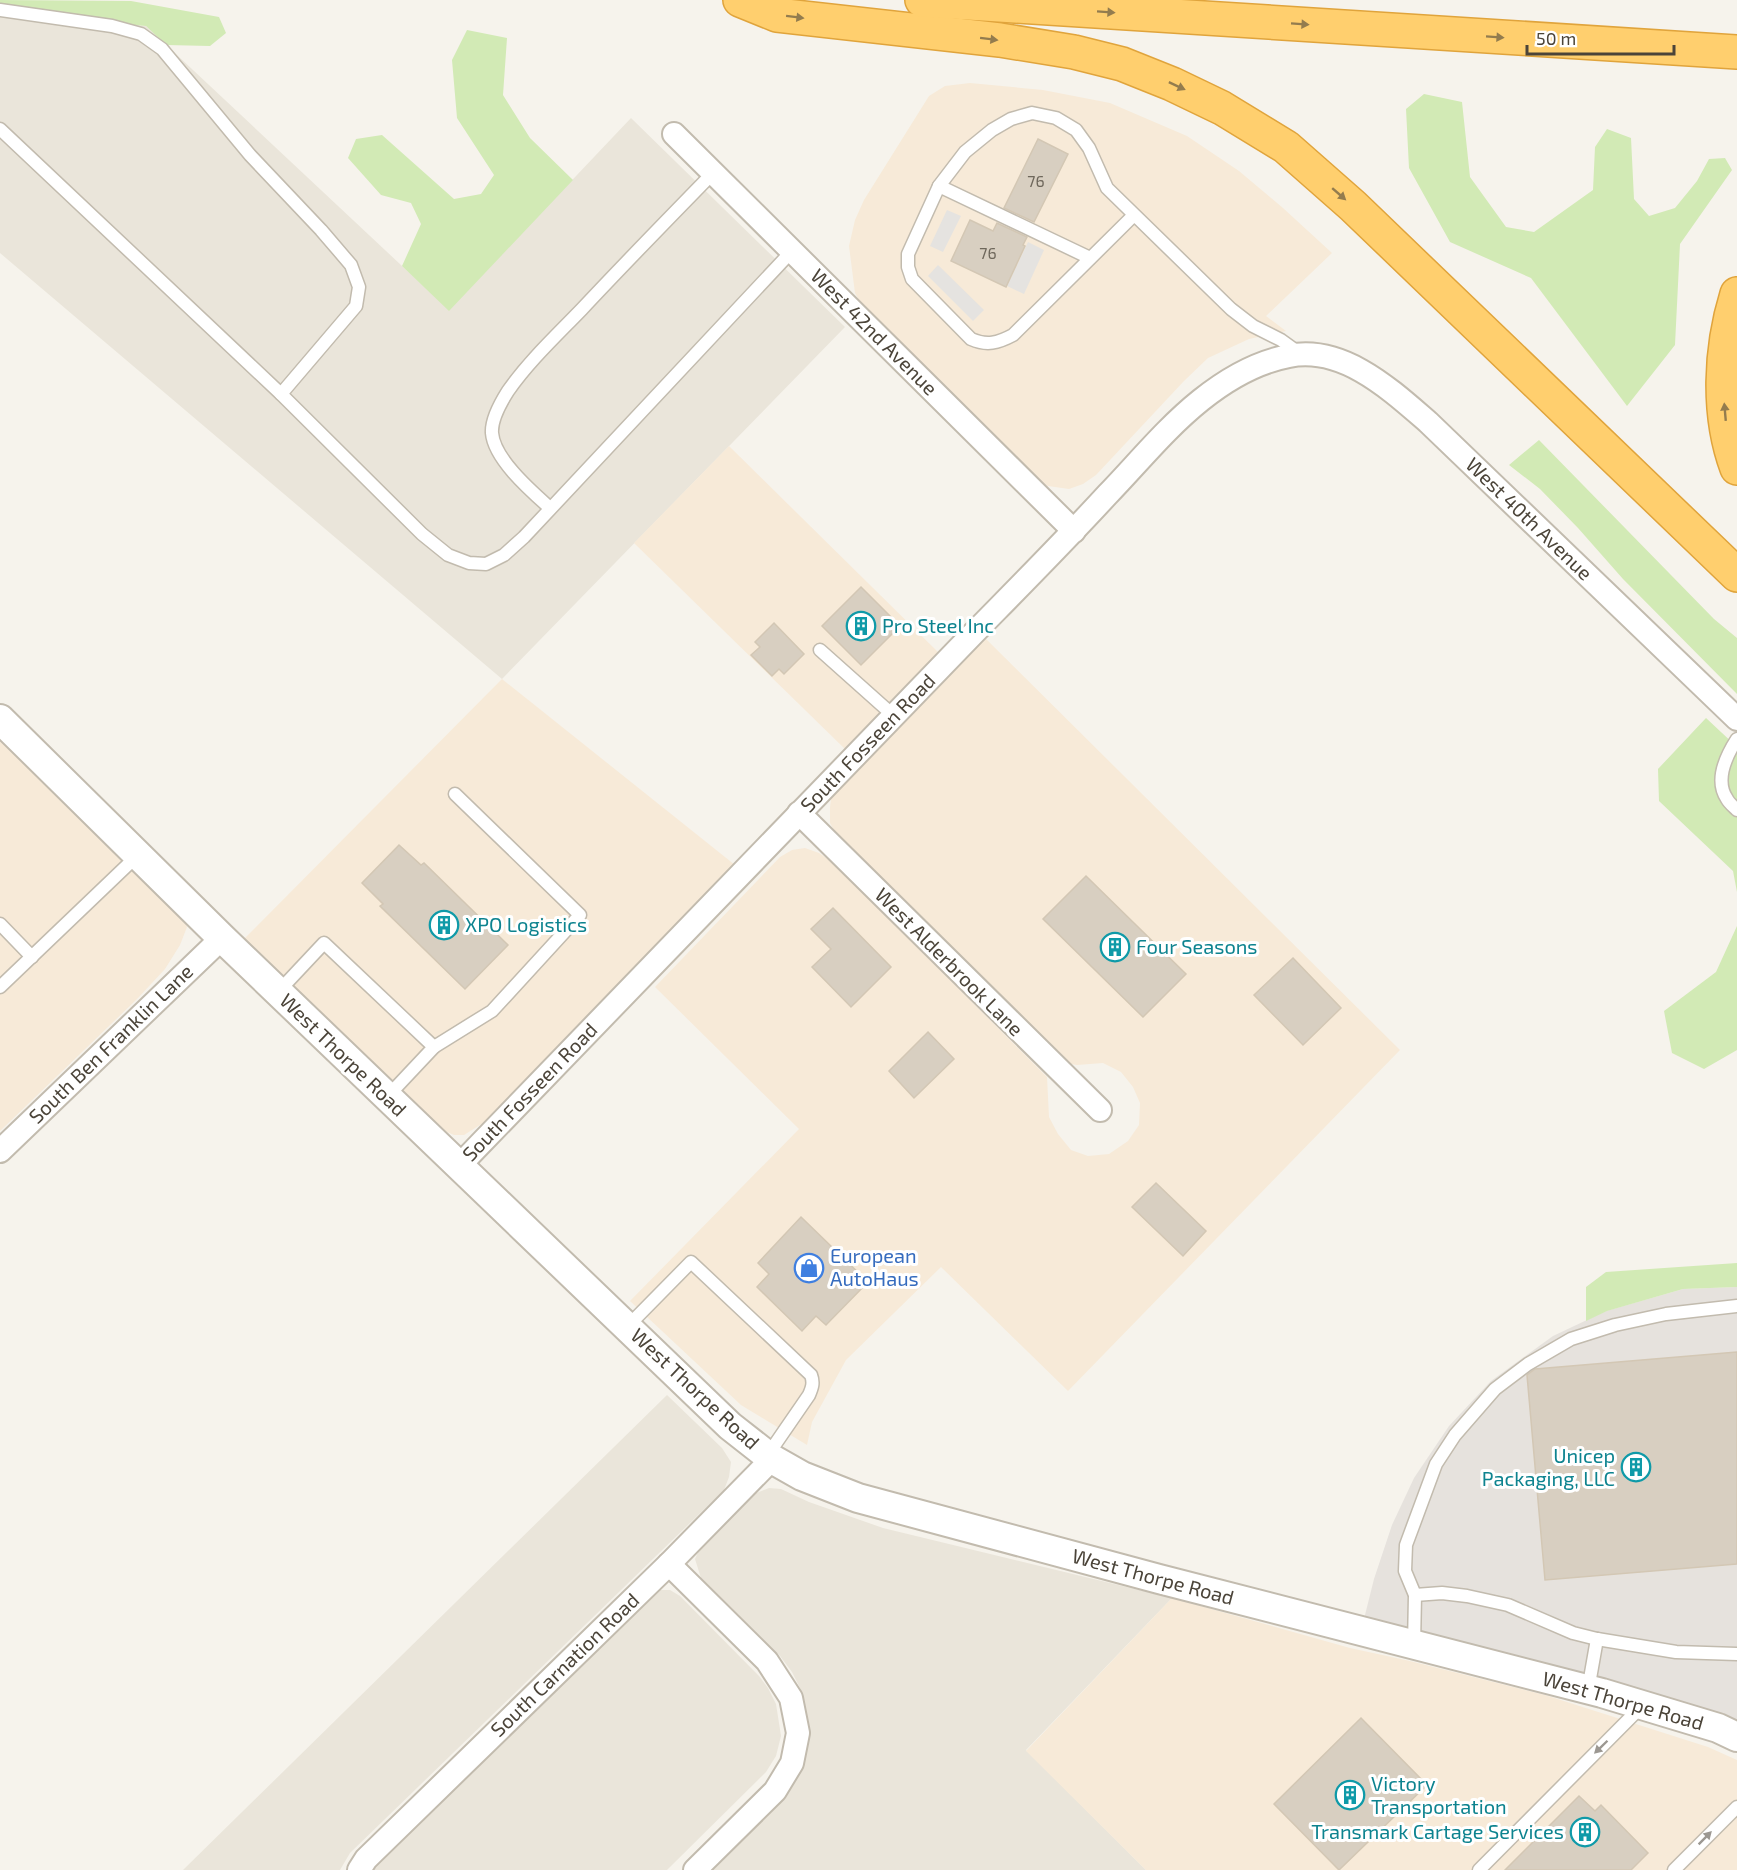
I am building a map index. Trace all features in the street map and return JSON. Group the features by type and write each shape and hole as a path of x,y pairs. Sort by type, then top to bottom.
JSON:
{"highway":[{"path":"740,0 777,15 1000,40 1074,52 1132,68 1222,108 1286,147 1353,206 1737,575"},
{"path":"922,0 1737,52"},
{"path":"1737,294 1726,340 1724,412 1730,450 1737,468"}],"street":[{"name":"West 42nd Avenue","path":"674,134 1074,531"},
{"name":"South Fosseen Road","path":"459,1166 1074,531 1178,420 1200,400 1223,384 1260,365 1300,354"},
{"name":"West 40th Avenue","path":"1300,354 1326,356 1353,366 1406,403 1737,719"},
{"name":"West Thorpe Road","path":"0,719 222,938 730,1426 770,1457 817,1483 858,1498 1588,1690 1719,1728 1737,1737"},
{"name":"West Alderbrook Lane","path":"799,813 1100,1110"},
{"name":"South Ben Franklin Lane","path":"0,1151 222,938"},
{"name":"South Carnation Road","path":"359,1870 366,1859 669,1564 770,1457"},
{"path":"669,1564 767,1661 791,1698 798,1733 792,1763 775,1791 696,1870"}],"lane":[{"path":"0,10 112,26 141,34 162,49 250,155 321,230 351,266 359,287 356,306 281,394"},
{"path":"1134,215 1013,335 991,344 979,343 971,339 912,279 908,267 908,255 939,186 965,152 993,129 1011,119 1032,113 1056,118 1076,130 1089,148 1107,188 1231,309 1252,326 1281,340 1300,354"},
{"path":"0,129 281,394 422,534 448,555 469,563 486,564 504,555 524,537 792,251"},
{"path":"550,508 499,453 491,432 500,404 520,375 562,329 713,173"},
{"path":"939,186 1090,258"},
{"path":"820,650 894,716"},
{"path":"1737,739 1725,759 1721,781 1726,798 1737,810"},
{"path":"387,1097 434,1047 492,1011 580,915 455,794"},
{"path":"0,987 138,855"},
{"path":"0,924 32,957"},
{"path":"278,992 324,943 434,1047"},
{"path":"627,1327 692,1262 813,1379 809,1395 770,1457"},
{"path":"1414,1645 1415,1595 1405,1570 1406,1545 1436,1464 1455,1435 1495,1389 1528,1364 1571,1340 1615,1325 1666,1314 1737,1306"},
{"path":"1415,1595 1442,1593 1508,1605 1573,1633 1597,1639 1676,1652 1737,1654"},
{"path":"1588,1690 1597,1639"},
{"path":"1479,1870 1643,1706"},
{"path":"1674,1870 1737,1807"}],"shaded area":[{"path":"0,13 146,26 449,310 631,118 845,327 502,679 0,253"},
{"path":"970,83 1043,90 1110,103 1187,136 1239,171 1332,253 1266,316 1286,331 1249,339 1208,358 1096,475 1083,484 1069,489 1048,486 1031,480 863,308 855,293 849,246 855,220 864,200 929,96 945,86"},
{"path":"947,210 961,216 943,252 930,246"},
{"path":"1028,242 1044,250 1024,294 1007,286"},
{"path":"938,265 984,310 973,321 928,276"},
{"path":"729,446 940,654 846,750 634,543"},
{"path":"983,636 1400,1050 1068,1391 941,1267 846,1360 812,1422 807,1445 741,1405 630,1301 799,1129 655,987 780,857 792,850 805,848 819,853 832,862 1047,1077 1049,1117 1058,1134 1071,1150 1088,1156 1109,1154 1128,1141 1139,1125 1140,1103 1133,1087 1121,1072 1103,1063 1077,1065 1065,1063 837,836 830,823 832,791"},
{"path":"502,679 735,865 483,1123 464,1135 454,1135 433,1126 240,943"},
{"path":"0,735 183,915 187,927 180,945 165,969 0,1131"},
{"path":"1737,1287 1737,1727 1363,1623 1374,1579 1392,1525 1414,1478 1449,1426 1491,1381 1553,1336 1606,1311 1683,1289"},
{"path":"667,1395 722,1448 731,1462 724,1490 350,1853 340,1870 183,1870"},
{"path":"769,1488 781,1489 809,1502 883,1528 1172,1598 1026,1750 1146,1870 709,1870 779,1802 803,1765 807,1749 806,1710 802,1692 792,1672 780,1656 701,1578 695,1559 700,1548 754,1494"},
{"path":"660,1590 670,1590 680,1596 759,1676 776,1704 781,1736 776,1756 766,1772 667,1870 371,1870"},
{"path":"1172,1598 1350,1648 1545,1695 1708,1747 1737,1760 1737,1870 1146,1870 1026,1751"}],"green space":[{"path":"0,0 131,1 219,17 226,33 210,46 166,45 146,26 0,13"},
{"path":"467,30 507,38 503,95 530,138 573,180 449,311 402,266 421,224 411,203 381,195 348,158 356,139 382,135 454,199 481,194 494,175 457,118 452,60"},
{"path":"1424,94 1462,102 1470,177 1506,227 1534,232 1593,190 1595,147 1607,129 1631,138 1634,199 1649,216 1675,208 1697,181 1709,159 1725,158 1732,170 1680,244 1675,345 1627,406 1531,278 1450,242 1409,168 1406,109"},
{"path":"1539,440 1714,619 1737,638 1737,694 1623,579 1540,489 1509,465"},
{"path":"1706,718 1737,747 1737,892 1733,871 1659,801 1658,769"},
{"path":"1737,926 1737,1050 1704,1069 1672,1053 1664,1011 1716,972"},
{"path":"1737,1263 1737,1287 1683,1289 1607,1311 1586,1321 1586,1287 1606,1272"}],"building":[{"path":"1038,139 1068,154 1034,222 1004,208"},
{"path":"970,220 993,231 997,223 1027,237 1006,287 951,261"},
{"name":"Pro Steel Inc","path":"861,587 900,626 861,665 822,626"},
{"path":"774,623 804,654 784,674 779,669 772,676 751,655 760,647 755,642"},
{"name":"XPO Logistics","path":"399,845 421,865 424,863 508,945 465,989 380,906 383,904 362,883"},
{"name":"Four Seasons","path":"1086,876 1186,974 1143,1017 1043,919"},
{"path":"833,908 891,967 851,1007 812,967 831,949 811,929"},
{"path":"1293,958 1341,1008 1303,1045 1254,995"},
{"path":"928,1032 954,1059 914,1098 889,1071"},
{"path":"1156,1183 1206,1231 1183,1256 1132,1207"},
{"name":"European AutoHaus","path":"801,1217 868,1282 826,1325 816,1316 802,1331 757,1287 769,1274 758,1263"},
{"name":"Unicep Packaging, LLC","path":"1737,1352 1737,1564 1545,1580 1527,1375 1535,1369"},
{"name":"Victory Transportation","path":"1361,1718 1427,1785 1339,1870 1274,1804"},
{"name":"Transmark Cartage Services","path":"1579,1796 1595,1811 1601,1805 1648,1853 1631,1870 1505,1870"}],"place":[{"name":"Pro Steel Inc","path":"861,626"},
{"name":"XPO Logistics","path":"444,925"},
{"name":"Four Seasons","path":"1115,947"},
{"name":"European AutoHaus","path":"809,1268"},
{"name":"Unicep Packaging, LLC","path":"1636,1467"},
{"name":"Victory Transportation","path":"1350,1795"},
{"name":"Transmark Cartage Services","path":"1585,1832"}]}
